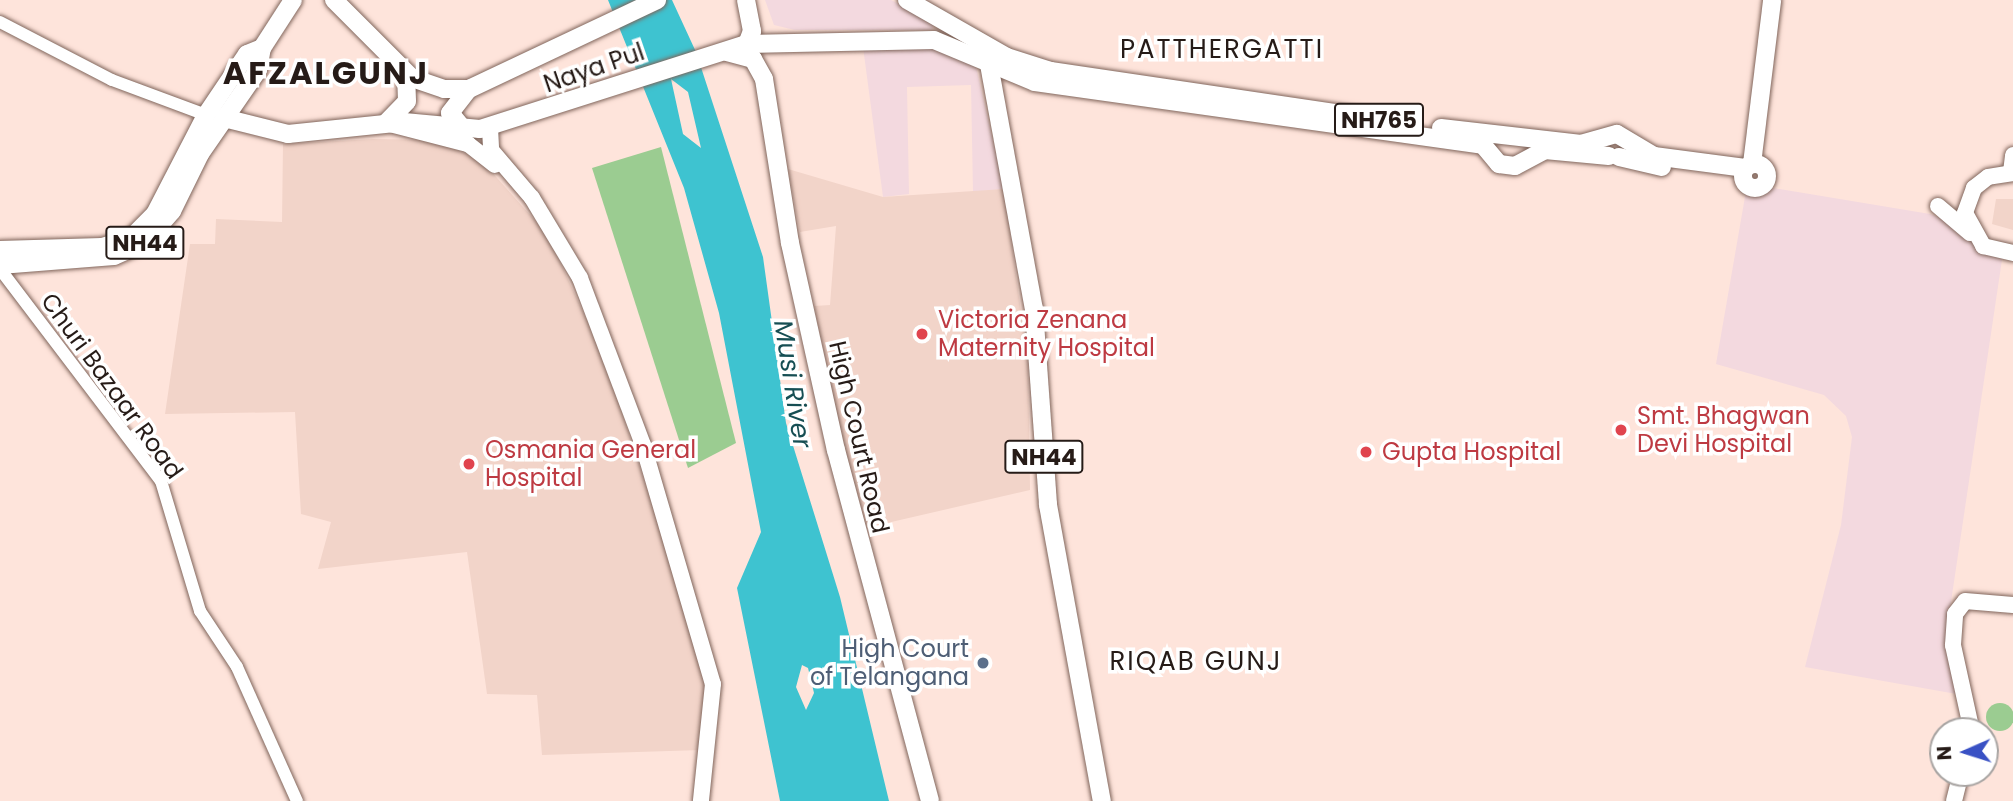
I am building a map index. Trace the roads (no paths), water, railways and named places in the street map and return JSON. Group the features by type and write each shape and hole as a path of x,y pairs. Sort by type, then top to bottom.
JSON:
{"highway":[{"path":"215,117 258,70 262,48 293,0"},
{"path":"334,0 406,74 428,85 469,89"},
{"name":"Naya Pul","path":"469,89 657,0"},
{"path":"746,0 752,31 747,44"},
{"path":"754,0 758,24 769,41"},
{"name":"NH44","path":"907,0 937,14 985,46 1000,66 999,111 1034,309 1048,505 1102,801"},
{"path":"1746,170 1772,0"},
{"path":"934,40 944,32 937,14"},
{"path":"934,40 958,46 1000,66"},
{"name":"Naya Pul","path":"215,117 313,135 386,122 464,130 494,127 706,55 747,44 769,41 934,40"},
{"name":"High Court Road","path":"706,55 748,56 764,79 790,243 836,450 930,801"},
{"name":"NH765","path":"1000,66 1035,82 1482,139 1581,149 1614,157 1746,170"},
{"name":"NH765","path":"1000,66 1071,74 1482,139"},
{"path":"386,122 407,101 406,74"},
{"path":"999,111 1009,87 1035,82"},
{"path":"464,130 450,113 469,89"},
{"name":"NH44","path":"0,250 102,247 131,238 155,214 215,117"},
{"name":"NH44","path":"0,267 114,256 145,242 172,211 215,117"},
{"name":"NH765","path":"1482,139 1492,161 1516,166 1545,149 1581,149 1617,134 1654,156 1746,170"}],"main road":[{"path":"386,122 476,149 536,207"},
{"path":"494,127 491,150 536,207 580,278 610,349 695,612 713,684 701,801"},
{"path":"2013,155 2012,172 1987,177 1974,188 1938,206 1983,246 2013,253"},
{"path":"1972,235 1965,213 1974,188"},
{"path":"1968,717 1953,645 1958,606 2013,605"},
{"path":"1972,717 1976,688 1966,664 1964,614 2013,614"}],"street":[{"path":"0,22 112,80 215,117"},
{"name":"Churi Bazaar Road","path":"0,267 161,481 200,611 237,667 297,801"}],"water":[{"path":"608,0 672,0 696,52 763,257 786,423 840,597 889,801 780,801 737,588 761,532 719,313 684,188","holes":["671,79 688,92 701,148 683,134","802,665 808,668 814,693 806,710 796,687"]}],"place":[{"name":"Victoria Zenana Maternity Hospital","path":"922,334"},
{"name":"Smt. Bhagwan Devi Hospital","path":"1621,430"},
{"name":"Gupta Hospital","path":"1366,452"},
{"name":"Osmania General Hospital","path":"469,464"},
{"name":"High Court of Telangana","path":"983,663"}],"district":[{"name":"PATTHERGATTI","path":"1222,50"},
{"name":"AFZALGUNJ","path":"326,73"},
{"name":"RIQAB GUNJ","path":"1196,662"}],"water label":[{"name":"Musi River","path":"792,384"}]}
